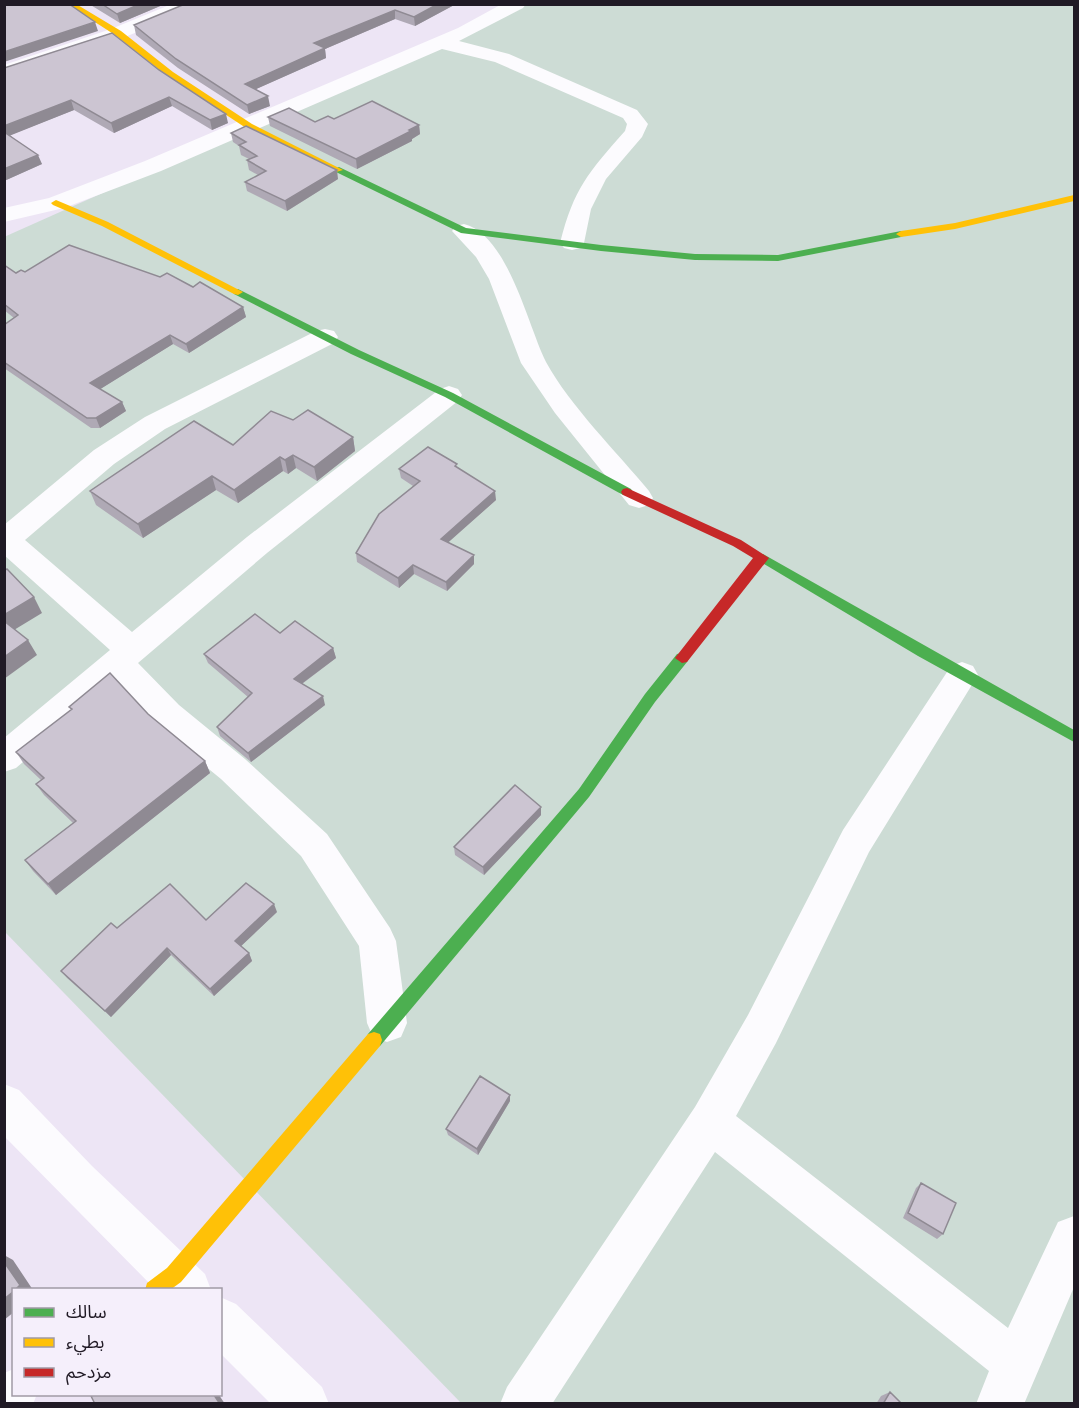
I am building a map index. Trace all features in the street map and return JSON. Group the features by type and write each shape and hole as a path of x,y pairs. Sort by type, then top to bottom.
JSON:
{"street":[{"path":"70,4 118,33 170,75 249,126 464,231 486,253 501,279 534,363 564,407 639,498"},
{"path":"4,72 118,33 189,4"},
{"path":"4,215 56,203 114,182 465,32 517,4"},
{"path":"440,42 502,58 630,114 638,124 635,133 596,177 579,209 572,243"},
{"path":"464,231 695,257 778,258 871,239 955,226 1074,198"},
{"path":"56,203 105,224 325,337 449,395 563,459 761,557 962,675 1074,736"},
{"path":"325,337 155,423 104,457 5,540 125,657 168,715 233,769 314,844 377,941 387,1023"},
{"path":"4,758 257,545 449,395"},
{"path":"4,1105 172,1285 387,1023 584,793 650,698 761,557"},
{"path":"524,1404 710,1122 762,1029 856,841 962,675"},
{"path":"710,1122 1008,1384 1074,1238"},
{"path":"222,1322 305,1404"}],"shaded area":[{"path":"524,5 1074,5 1074,1403 461,1403 5,932 4,237"}],"building":[{"path":"4,4 69,4 95,22 4,52"},
{"path":"102,4 140,4 117,14"},
{"path":"185,4 438,4 414,17 395,10 314,43 325,48 245,84 268,96 247,105 176,59 134,25"},
{"path":"112,33 159,70 226,114 210,120 169,97 111,123 71,100 4,126 4,68"},
{"path":"372,101 419,125 356,159 268,117 289,108 315,122 328,116 334,119"},
{"path":"246,126 337,170 285,201 245,182 266,171 247,160 257,156 239,145 246,142 231,133"},
{"path":"4,132 38,155 4,169"},
{"path":"69,245 160,277 167,273 193,287 200,282 243,307 186,344 170,335 90,383 122,402 96,418 87,418 4,362 4,325 18,315 4,304 4,265 16,273 21,270 25,272"},
{"path":"308,410 353,437 314,467 293,455 285,460 280,457 234,490 212,476 138,524 90,491 194,421 233,445 271,411 293,420"},
{"path":"428,447 495,491 441,539 474,555 446,582 413,565 398,578 356,553 379,514 420,481 399,469"},
{"path":"7,569 34,597 4,615 4,571"},
{"path":"255,614 280,633 295,621 333,648 294,679 323,696 248,753 217,727 252,693 204,654"},
{"path":"4,621 28,640 4,657"},
{"path":"110,673 148,714 205,761 48,884 25,860 76,821 36,784 44,778 16,752 72,709 69,707"},
{"path":"515,785 541,807 483,867 454,847"},
{"path":"246,883 274,904 235,941 249,953 210,989 167,948 105,1011 61,971 111,923 117,928 170,884 206,920"},
{"path":"480,1076 510,1095 477,1149 446,1129"},
{"path":"921,1183 956,1203 943,1234 908,1213"},
{"path":"4,1262 20,1285 12,1288 12,1293 4,1299"},
{"path":"890,1392 902,1404 883,1404"},
{"path":"91,1396 215,1396 220,1404 95,1404"}],"traffic: fast":[{"path":"339,170 464,231 601,248 695,257 778,258 901,234"},
{"path":"238,292 355,352 449,395 627,492"},
{"path":"763,558 923,652 1074,736"},
{"path":"374,1040 584,793 650,698 682,658"}],"traffic: slow":[{"path":"70,4 118,33 170,74 249,126 339,170"},
{"path":"901,234 955,226 1074,198"},
{"path":"56,203 105,224 238,292"},
{"path":"157,1288 174,1275 374,1040"}],"traffic: jam":[{"path":"627,492 737,543 763,558"},
{"path":"682,658 761,557"}]}
